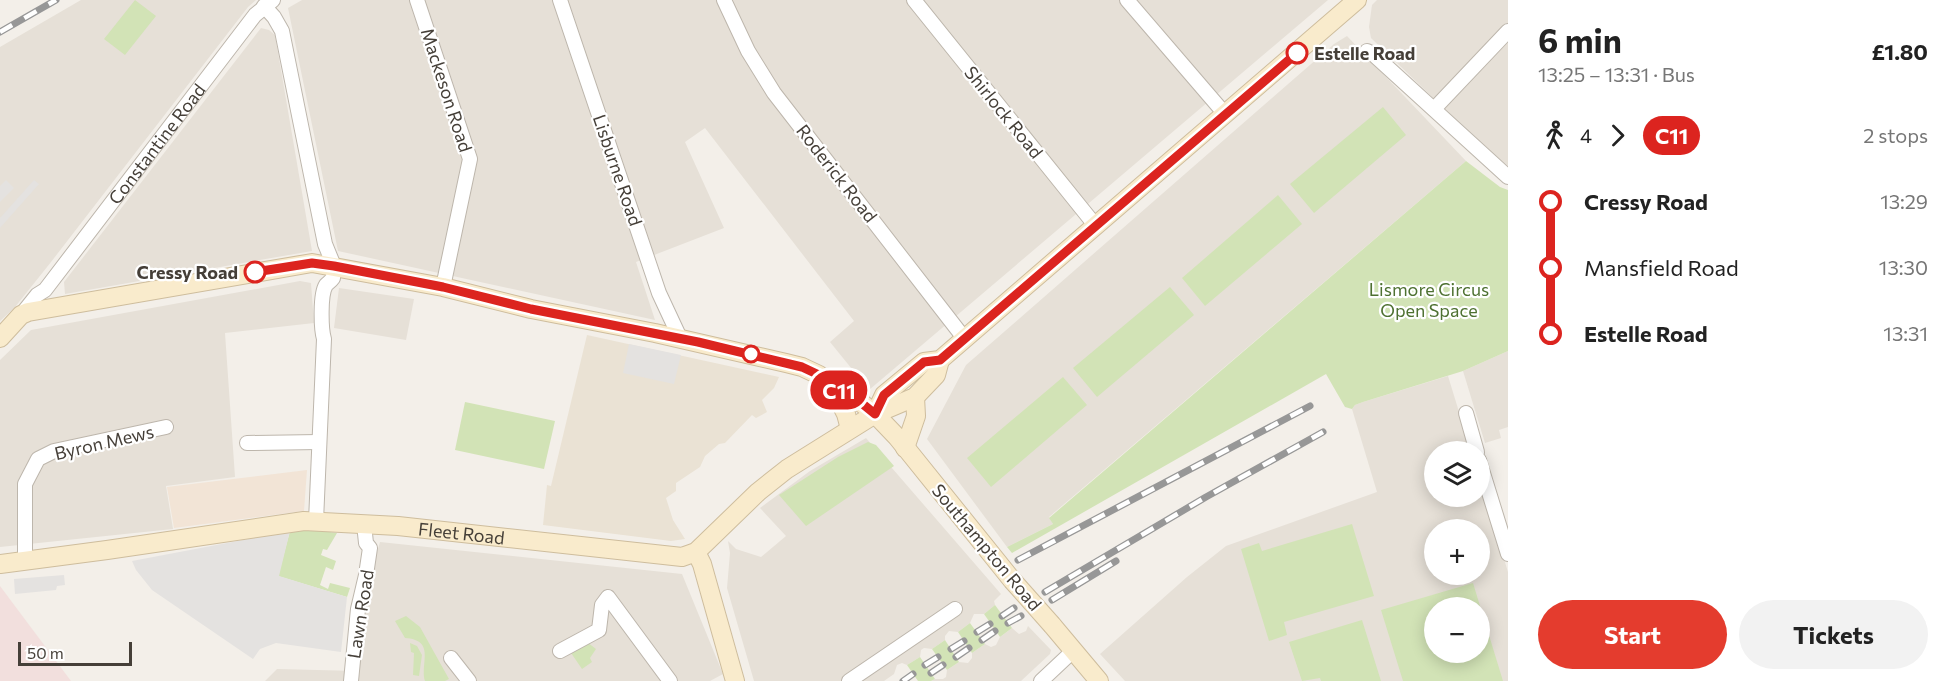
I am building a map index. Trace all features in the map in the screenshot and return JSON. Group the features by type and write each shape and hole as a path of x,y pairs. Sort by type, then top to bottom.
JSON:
{"main road":[{"path":"729,679 702,564 696,552 758,492 788,470 875,414 915,397 936,375 940,360 964,338 1356,0"},
{"path":"0,338 21,315 49,298 312,263 443,287 531,309 680,338 802,367 819,375 832,388 846,414 850,429"},
{"path":"875,414 884,395 924,362 940,360"},
{"name":"Southampton Road","path":"832,388 848,392 875,414 1099,681"},
{"path":"905,448 916,416 915,397"},
{"name":"Fleet Road","path":"0,564 293,522 316,521 372,524 682,557 696,552"}],"street":[{"name":"Mackeson Road","path":"417,0 470,159 443,287"},
{"name":"Lisburne Road","path":"560,0 659,293 680,338"},
{"name":"Roderick Road","path":"724,0 748,51 774,93 964,338"},
{"name":"Shirlock Road","path":"914,0 1095,225"},
{"path":"1127,0 1225,114"},
{"path":"269,3 282,32 325,244 334,266 333,278 323,293 322,332 324,339 316,521"},
{"name":"Constantine Road","path":"49,298 240,34 269,3"},
{"path":"1434,110 1508,31"},
{"path":"1367,51 1405,81 1508,177"},
{"path":"1466,413 1474,441"},
{"name":"Byron Mews","path":"25,560 25,484 38,459 54,451 166,427"},
{"path":"247,442 319,442"},
{"path":"1490,496 1508,554"},
{"name":"Lawn Road","path":"351,681 358,609 370,548 375,543 372,524"},
{"path":"560,651 599,630 602,605 608,597 670,681"},
{"path":"849,681 955,609"},
{"path":"1041,681 1073,651"},
{"path":"451,658 468,681"}],"shaded area":[{"path":"81,0 256,0 248,7 51,262 15,307 0,321 0,47"},
{"path":"302,0 1328,0 869,390 830,342 854,321 705,128 685,142 724,228 636,262 655,320 338,251 288,8"},
{"path":"1377,0 1508,0 1508,166 1479,142 1371,38 1369,27 1372,5"},
{"path":"261,28 275,35 312,251 65,294 64,282"},
{"path":"1347,36 1466,161 1049,517 1053,524 1007,547 927,439 966,365 1334,44"},
{"path":"6,180 14,188 0,202 0,186"},
{"path":"34,180 39,184 0,228 0,218"},
{"path":"300,281 311,283 314,323 225,333 235,477 166,486 173,529 0,547 0,360 31,330"},
{"path":"339,288 414,299 406,340 334,328"},
{"path":"587,335 779,377 774,388 762,400 767,412 756,418 752,415 725,443 719,444 705,456 700,467 676,483 676,491 666,498 673,520 685,539 671,541 543,525 547,485 551,486"},
{"path":"629,344 681,355 674,384 623,373"},
{"path":"1508,351 1508,427 1499,430 1501,438 1484,441 1463,371"},
{"path":"1448,376 1468,441 1424,441 1424,507 1488,507 1508,572 1508,681 1125,681 1100,654 1187,577 1226,546 1377,492 1352,409 1355,405"},
{"path":"866,438 1001,594 994,601 995,605 984,614 974,614 970,623 958,632 949,631 945,640 932,649 924,648 921,650 920,657 907,665 902,663 897,665 894,674 884,681 754,681 727,588 730,553 728,541 736,549 761,557 786,536 760,508 810,471"},
{"path":"307,470 304,511 174,528 167,487"},
{"path":"290,531 279,576 347,597 341,652 276,643 260,649 253,659 152,590 136,570 132,561"},
{"path":"380,542 682,574 723,674 710,681 265,681 277,669 357,671 364,598"},
{"path":"64,575 65,585 57,586 56,590 15,594 14,579"},
{"path":"0,586 71,681 0,681"},
{"path":"1028,626 1051,650 1050,654 1021,681 931,681 946,677 947,670 959,662 968,663 972,658 972,653 985,644 991,647 996,645 1000,637 1012,628 1019,634 1026,631"}],"green space":[{"path":"135,0 156,16 125,55 104,39"},
{"path":"1383,107 1406,135 1314,213 1290,184"},
{"name":"Lismore Circus Open Space","path":"1466,161 1500,187 1508,190 1508,351 1463,371 1363,402 1352,409 1345,407 1326,374 1012,553 1007,547 1053,524 1049,518"},
{"path":"1278,195 1302,224 1205,306 1182,278"},
{"path":"1170,287 1194,315 1097,397 1073,368"},
{"path":"1063,377 1087,405 991,487 967,458"},
{"path":"465,402 555,421 544,469 455,450"},
{"path":"868,442 876,445 894,466 806,526 779,495 838,457"},
{"path":"1352,524 1374,596 1284,622 1287,635 1269,641 1241,549 1259,543 1262,551"},
{"path":"314,530 337,533 327,550 323,549 321,555 336,561 333,570 326,567 320,585 328,589 330,583 350,588 347,597 278,576 290,531"},
{"path":"1466,585 1474,585 1477,597 1425,597"},
{"path":"1424,597 1424,663 1490,663 1490,639 1503,681 1403,681 1381,610"},
{"path":"995,605 1012,628 1000,637 984,614"},
{"path":"406,616 420,627 449,679 425,681 424,648 421,643 405,638 395,621"},
{"path":"1362,620 1381,681 1321,681 1320,678 1302,681 1289,642"},
{"path":"970,623 985,644 972,653 958,632"},
{"path":"945,640 959,662 947,670 932,649"},
{"path":"587,642 596,649 590,658 592,662 582,669 569,650"},
{"path":"410,643 417,646 422,655 419,676 413,675 414,653 411,652"},
{"path":"920,657 935,679 918,681 907,665"}],"railway":[{"path":"0,32 56,0"},
{"path":"1018,560 1310,406"},
{"path":"1045,592 1206,497 1323,432"},
{"path":"1052,600 1116,561"},
{"path":"1002,616 1014,608"},
{"path":"1008,623 1021,616"},
{"path":"977,632 990,624"},
{"path":"982,640 995,631"},
{"path":"951,649 964,641"},
{"path":"956,657 969,648"},
{"path":"925,665 938,657"},
{"path":"931,673 943,665"},
{"path":"903,681 913,674"}],"bus line":[{"name":"C11","path":"255,272 312,263 334,266 443,287 531,309 698,342 802,367 819,375 832,388 848,392 862,401 875,414 884,395 924,362 940,360 1297,53"}],"place":[{"name":"Estelle Road","path":"1297,53"},
{"name":"Cressy Road","path":"255,272"}]}
